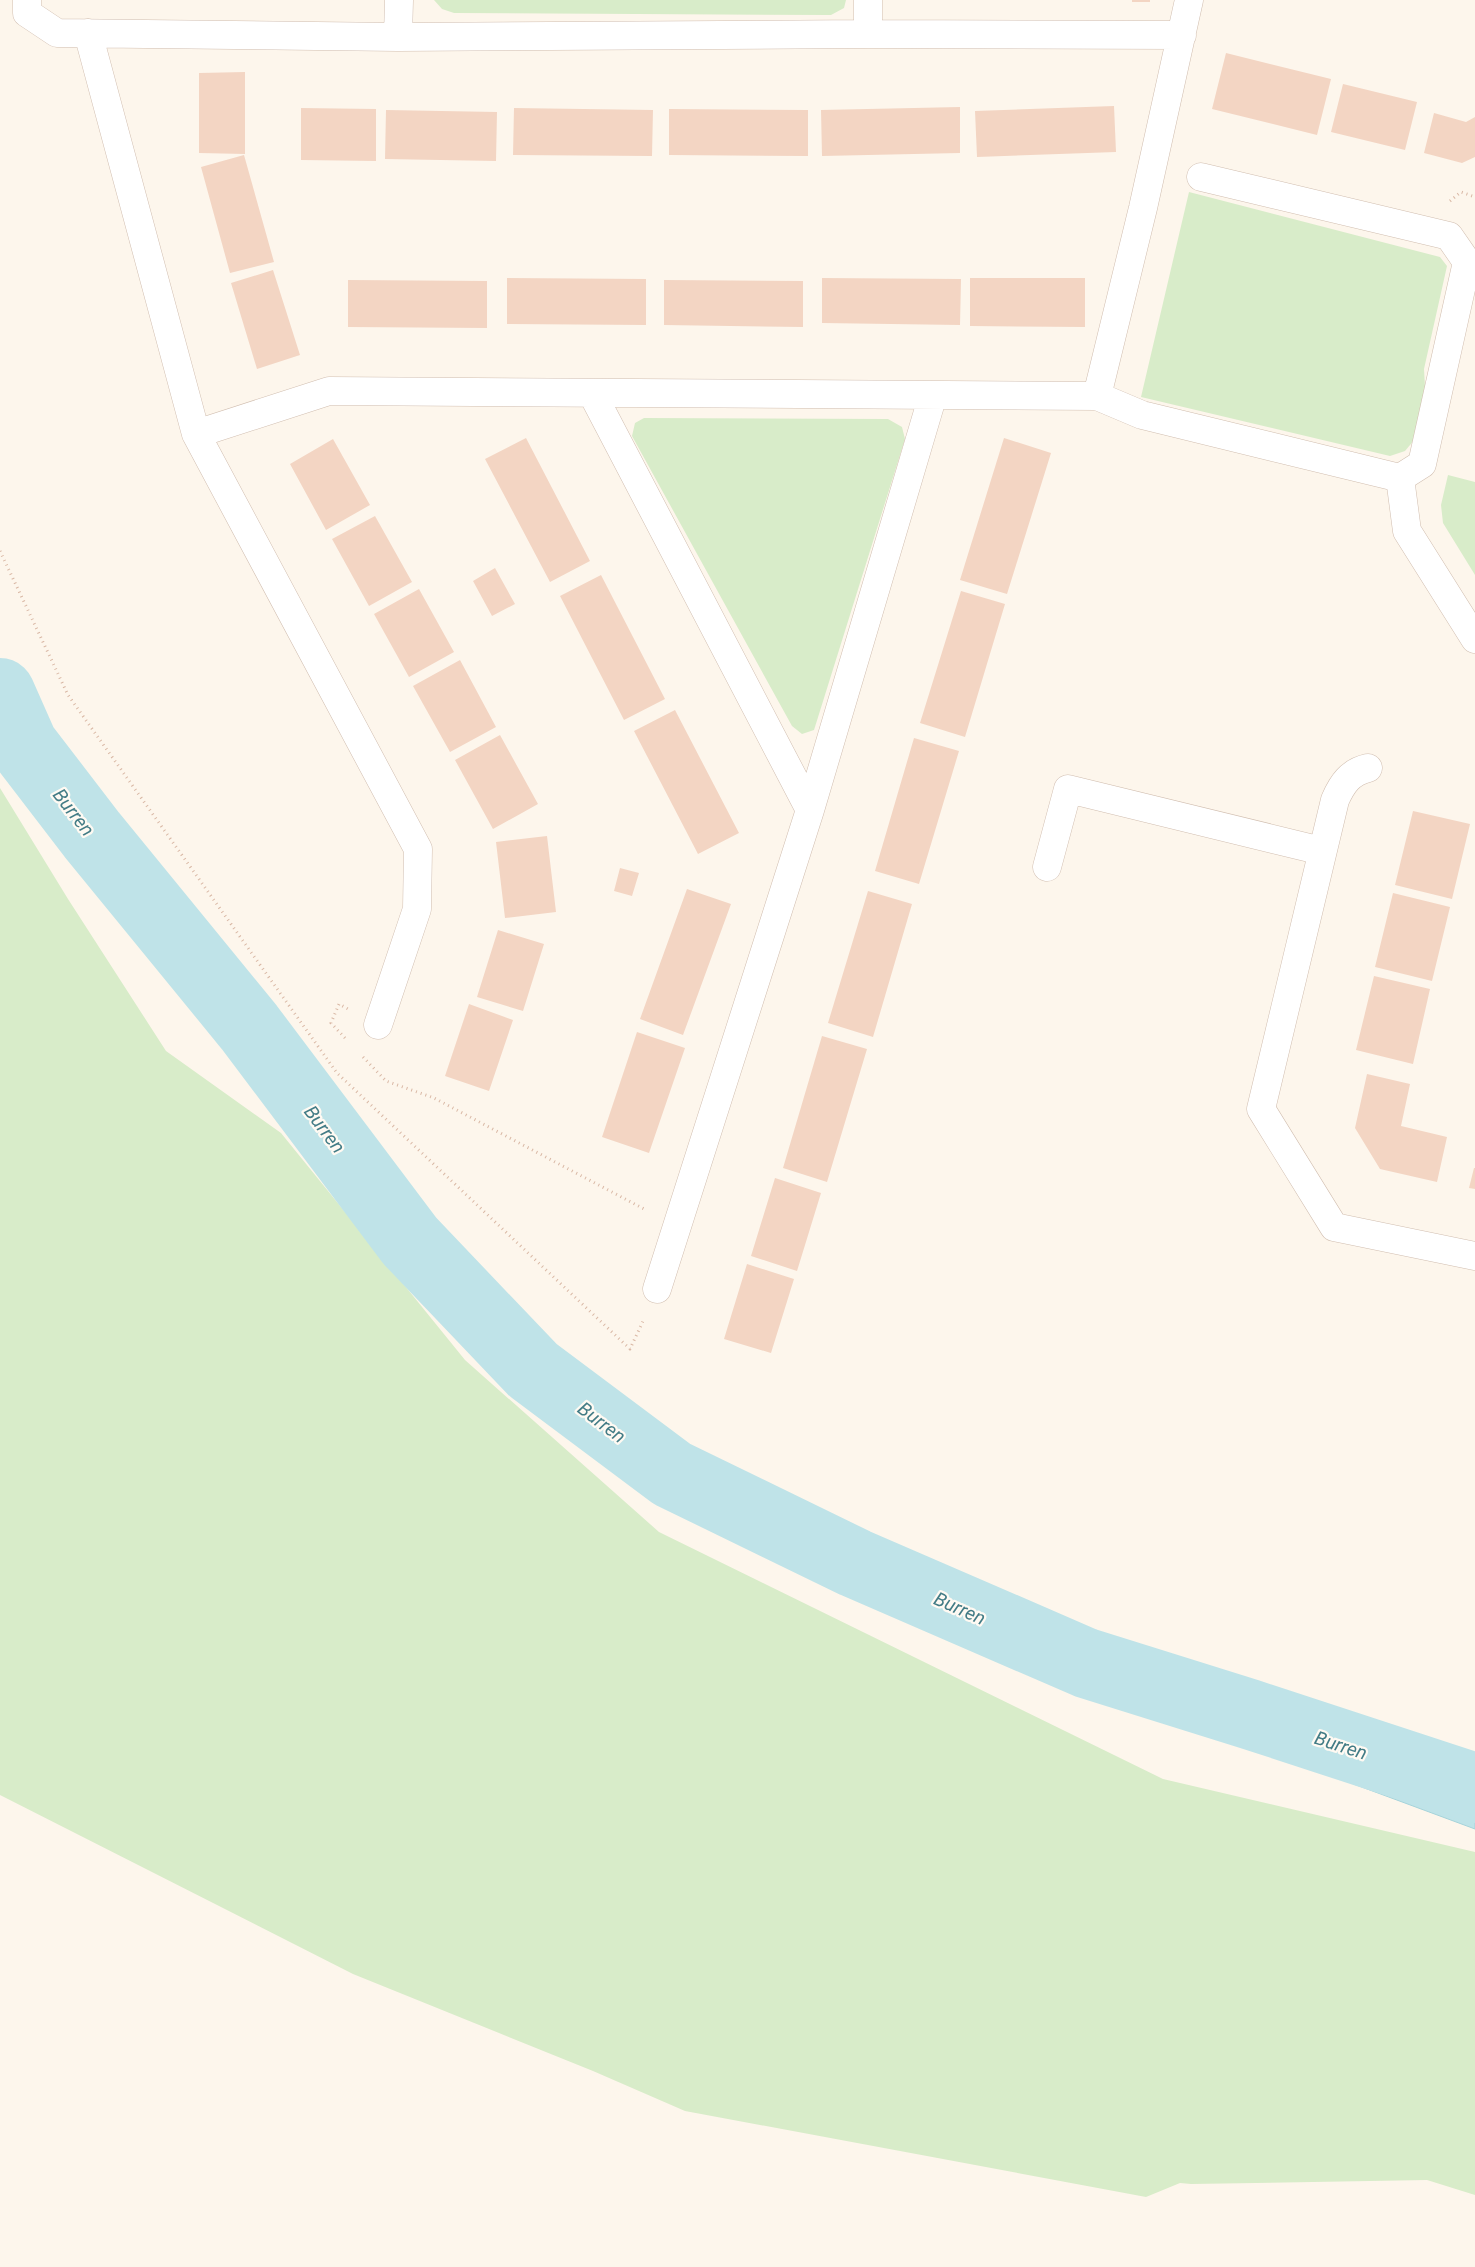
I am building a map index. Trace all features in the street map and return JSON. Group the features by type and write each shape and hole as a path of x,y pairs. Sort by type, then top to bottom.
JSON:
{"street":[{"path":"27,0 27,13 58,33 398,37 868,34 1182,35"},
{"path":"398,37 399,0"},
{"path":"868,0 868,34"},
{"path":"1097,396 1143,208 1189,0"},
{"path":"88,33 196,434 418,848 418,909 378,1025"},
{"path":"196,434 328,392 1097,396 1142,416 1400,478 1422,464 1467,262 1448,236 1201,177"},
{"path":"592,393 810,810"},
{"path":"657,1289 810,810 934,395"},
{"path":"1400,478 1407,530 1475,640"},
{"path":"1368,768 1355,771 1340,790 1322,851 1261,1110 1334,1227 1475,1256"},
{"path":"1047,867 1068,789 1322,851"}],"path":[{"path":"0,550 68,695 337,1073 630,1350"},
{"path":"349,1042 331,1023 338,1004 378,1025"},
{"path":"362,1055 386,1082 434,1098 677,1226"}],"green space":[{"path":"434,0 846,0 844,8 831,15 454,13 442,9"},
{"path":"1189,192 1440,257 1447,266 1424,369 1426,404 1415,439 1405,451 1390,456 1141,397"},
{"path":"644,418 888,419 902,427 905,439 814,730 802,734 792,726 632,436 635,423"},
{"path":"1448,475 1475,482 1475,575 1443,523 1441,505"},
{"path":"0,788 68,899 166,1051 281,1133 465,1360 659,1532 1163,1779 1475,1852 1475,2195 1427,2180 1180,2183 1146,2197 685,2111 593,2071 353,1974 0,1795"}],"water":[{"path":"1219,1678 1422,1738 1475,1760 1475,1829 1235,1740 1205,1724"}],"building":[{"path":"1132,0 1150,0 1150,2 1132,2"},
{"path":"1226,53 1331,79 1317,135 1212,109"},
{"path":"245,72 245,154 199,153 199,73"},
{"path":"1343,84 1417,102 1405,150 1331,132"},
{"path":"1114,106 1116,152 977,157 975,111"},
{"path":"960,107 960,153 822,156 821,110"},
{"path":"301,108 376,109 376,161 301,160"},
{"path":"514,108 653,110 652,156 513,155"},
{"path":"669,109 808,110 808,156 669,155"},
{"path":"386,110 497,112 496,161 385,159"},
{"path":"1434,113 1466,122 1475,117 1475,157 1462,163 1424,153"},
{"path":"244,155 274,262 230,273 201,167"},
{"path":"273,270 300,355 257,369 231,283"},
{"path":"507,278 646,279 646,325 507,324"},
{"path":"822,278 961,279 960,325 822,323"},
{"path":"970,278 1085,278 1085,327 970,326"},
{"path":"348,280 487,281 487,328 348,327"},
{"path":"664,280 803,281 803,327 664,325"},
{"path":"526,438 590,561 550,582 485,459"},
{"path":"1004,438 1051,453 1007,594 960,580"},
{"path":"333,439 370,505 326,530 290,464"},
{"path":"375,516 412,582 369,606 332,539"},
{"path":"495,568 515,604 492,616 473,581"},
{"path":"601,575 665,699 624,720 560,596"},
{"path":"419,589 454,652 409,677 374,614"},
{"path":"961,591 1005,604 965,737 920,723"},
{"path":"460,660 496,727 450,752 413,686"},
{"path":"675,710 739,833 698,854 634,731"},
{"path":"500,735 538,804 493,829 455,760"},
{"path":"914,738 959,751 919,884 875,871"},
{"path":"1413,811 1470,824 1452,899 1395,885"},
{"path":"547,836 556,912 505,918 496,842"},
{"path":"620,868 639,873 632,896 614,891"},
{"path":"687,889 731,904 683,1035 640,1019"},
{"path":"868,891 912,904 873,1037 828,1023"},
{"path":"1393,893 1450,907 1432,981 1375,967"},
{"path":"498,930 544,944 523,1011 477,997"},
{"path":"1374,976 1430,989 1413,1064 1356,1050"},
{"path":"469,1004 513,1020 489,1091 445,1076"},
{"path":"637,1032 685,1048 649,1153 602,1137"},
{"path":"822,1036 867,1049 827,1182 783,1168"},
{"path":"1367,1074 1410,1084 1401,1126 1447,1137 1437,1182 1380,1169 1355,1128"},
{"path":"1475,1168 1475,1189 1469,1188"},
{"path":"775,1178 821,1193 797,1271 751,1256"},
{"path":"747,1264 794,1279 771,1353 724,1339"}],"waterway":[{"name":"Burren","path":"0,693 23,745 92,835 249,1027 410,1241 533,1370 672,1474 855,1563 1086,1663 1475,1788"}]}
